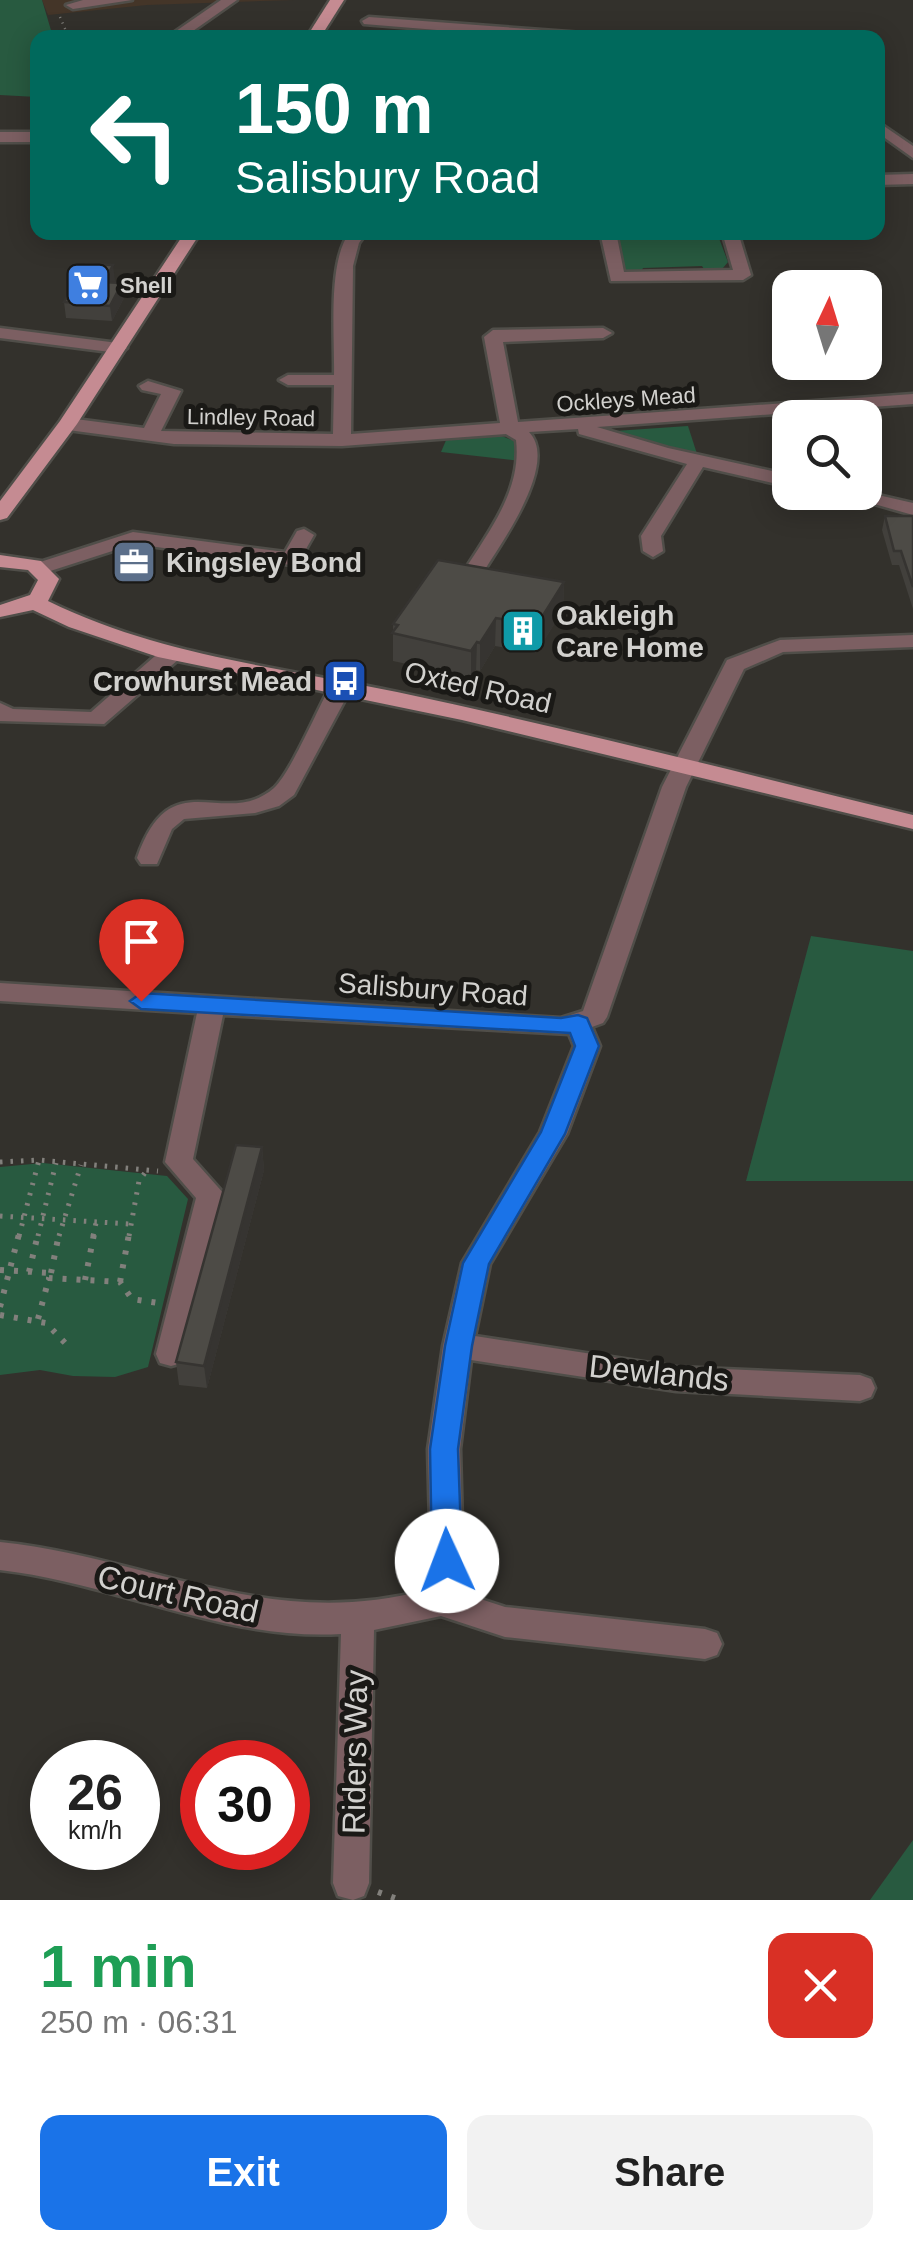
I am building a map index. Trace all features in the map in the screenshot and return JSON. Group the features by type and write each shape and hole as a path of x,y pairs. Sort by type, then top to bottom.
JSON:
{"main road":[{"path":"318,30 337,0"},
{"path":"0,514 68,424 188,240"},
{"path":"0,561 26,562 41,568 48,586 34,602 0,611"},
{"name":"Oxted Road","path":"34,602 90,631 171,654 341,687 913,822"}],"street":[{"path":"73,6 125,0"},
{"path":"186,30 230,0"},
{"path":"364,30 380,0"},
{"path":"368,20 495,30"},
{"path":"885,131 913,152"},
{"path":"0,137 30,137"},
{"path":"885,180 913,180"},
{"name":"Lindley Road","path":"68,424 250,442 342,440 345,266 353,240"},
{"path":"609,240 616,277 743,275 732,240"},
{"path":"0,333 118,348"},
{"path":"474,571 525,474 530,456 525,438 510,428 493,336 603,333"},
{"path":"288,380 343,380"},
{"path":"148,386 172,390 150,435"},
{"name":"Ockleys Mead","path":"342,440 913,400"},
{"path":"571,425 772,477"},
{"path":"653,551 652,536 698,461"},
{"path":"882,502 913,509"},
{"path":"41,568 133,538 290,560 304,535"},
{"path":"441,1602 447,1561 444,1449 458,1346 476,1263 553,1134 587,1046 578,1024 594,1017 683,766 693,754 735,665 780,646 913,641"},
{"path":"0,710 7,716 96,719 171,654"},
{"path":"149,858 160,831 172,816 194,809 241,809 273,803 286,790 341,687"},
{"name":"Salisbury Road","path":"0,992 561,1027 578,1024"},
{"path":"171,1354 211,1194 178,1162 212,1005"},
{"name":"Dewlands","path":"458,1346 676,1379 860,1388"},
{"name":"Court Road","path":"0,1556 142,1584 261,1615 358,1620"},
{"path":"358,1620 441,1602 506,1622 705,1644"},
{"name":"Riders Way","path":"352,1884 358,1620"}],"path":[{"path":"0,1162 39,1160 161,1171 178,1162"},
{"path":"39,1160 0,1311 38,1320 68,1346"},
{"path":"29,1272 56,1162"},
{"path":"38,1320 63,1217 81,1164"},
{"path":"147,1170 139,1181 120,1282 132,1299 181,1306"},
{"path":"0,1216 130,1224"},
{"path":"85,1280 96,1223"},
{"path":"0,1270 120,1282"}],"shaded area":[{"path":"42,0 294,0 147,5 48,15"}],"green space":[{"path":"0,0 42,0 51,30 30,30 30,97 0,95"},
{"path":"620,240 720,240 728,262 722,269 706,272 702,266 643,268 640,273 622,270"},
{"path":"688,426 698,457 600,432"},
{"path":"499,435 517,442 521,461 441,452 447,438"},
{"path":"811,936 913,951 913,1181 746,1181"},
{"path":"43,1163 167,1176 188,1199 148,1367 115,1377 40,1370 0,1375 0,1167"},
{"path":"913,1840 913,1900 870,1900"}],"building":[{"path":"86,264 113,265 104,282 122,283 110,306 64,302"},
{"path":"885,516 913,516 913,587 901,551 894,551"},
{"path":"438,560 564,582 537,625 496,618 471,651 392,633 398,625 393,624"},
{"path":"236,1145 262,1147 204,1366 176,1362"}],"place":[{"name":"Shell","path":"88,285"},
{"name":"Kingsley Bond","path":"134,562"},
{"name":"Oakleigh Care Home","path":"523,631"},
{"name":"Crowhurst Mead","path":"345,681"}],"route":[{"path":"141,1001 561,1027 578,1024 587,1046 553,1134 476,1263 458,1346 444,1449 447,1561"}]}
